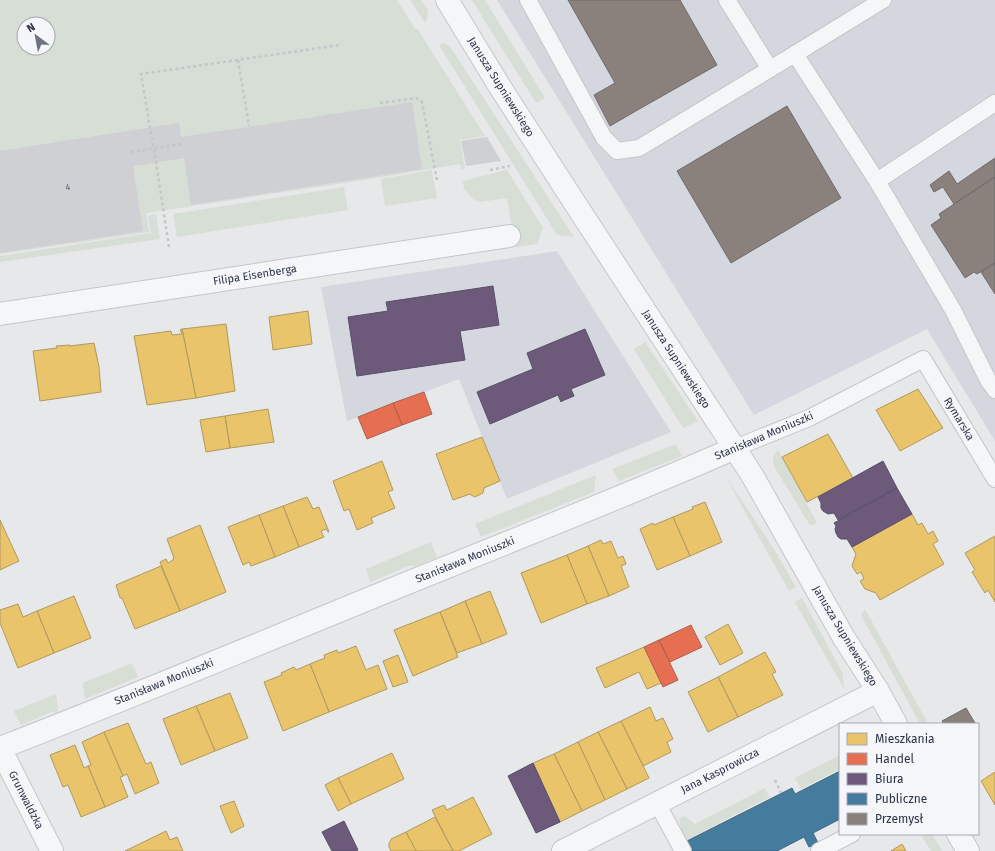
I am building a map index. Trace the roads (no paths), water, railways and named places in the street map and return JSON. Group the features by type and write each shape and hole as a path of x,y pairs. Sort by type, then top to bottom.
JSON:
{"street":[{"name":"Janusza Supniewskiego","path":"447,0 500,87 756,481 844,638 878,691 895,723"},
{"name":"Filipa Eisenberga","path":"0,314 509,236"},
{"name":"Stanisława Moniuszki","path":"0,749 671,476 735,448"},
{"name":"Jana Kasprowicza","path":"563,851 878,691"},
{"name":"Grunwaldzka","path":"0,749 52,851"},
{"path":"959,835 968,851"}],"lane":[{"path":"528,0 604,138 617,151 639,148 883,0"},
{"path":"727,0 770,69"},
{"path":"795,54 877,180 953,310 988,380 995,390"},
{"path":"877,180 995,103"},
{"name":"Stanisława Moniuszki","path":"735,448 809,418 923,359"},
{"name":"Rymarska","path":"923,359 995,479"},
{"path":"657,803 683,851"},
{"path":"819,851 850,835"}]}
